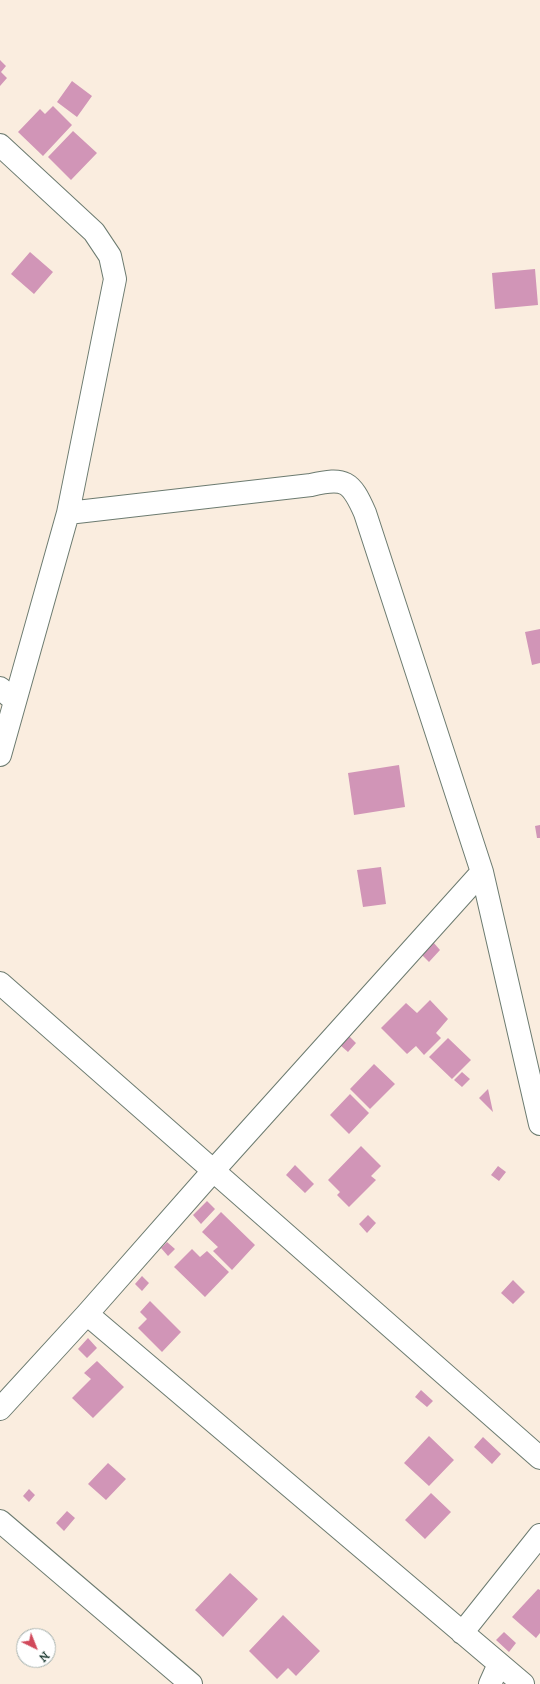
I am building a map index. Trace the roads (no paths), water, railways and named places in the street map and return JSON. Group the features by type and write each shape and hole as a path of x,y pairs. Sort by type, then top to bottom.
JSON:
{"street":[{"path":"0,145 94,232 110,256 115,279 68,513 8,695 0,755"},
{"path":"68,513 311,485 330,481 345,483 354,490 365,514 482,872 540,1124"},
{"path":"0,1409 87,1314 213,1171 482,872"},
{"path":"0,983 540,1458"},
{"path":"87,1314 523,1684"},
{"path":"0,1521 191,1684"},
{"path":"462,1633 540,1535"},
{"path":"490,1684 499,1664"}]}
